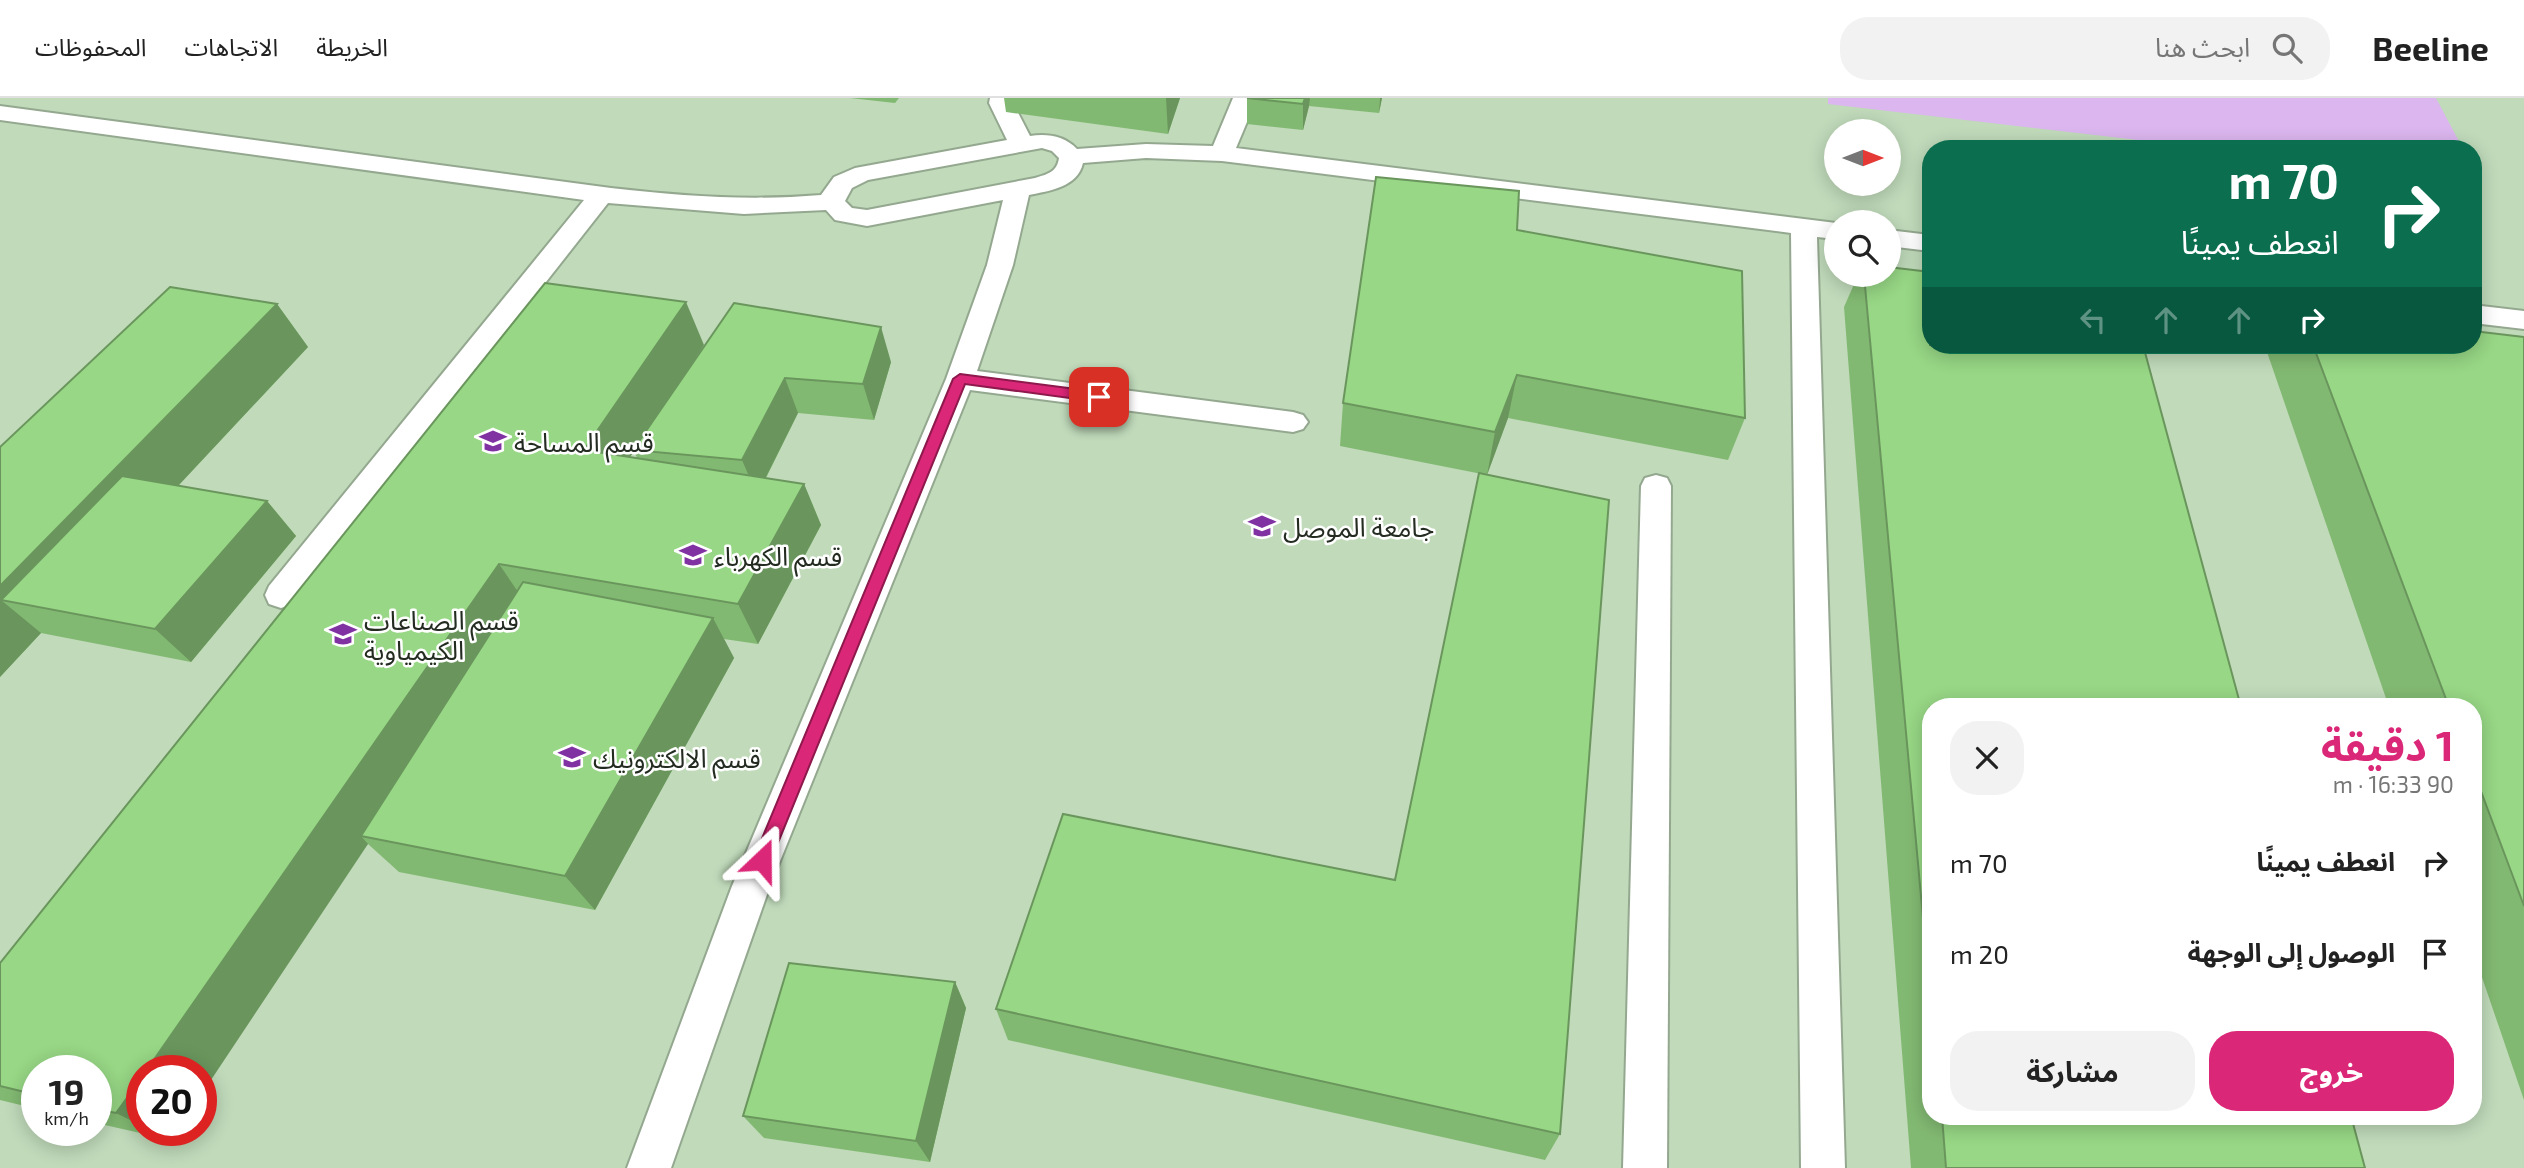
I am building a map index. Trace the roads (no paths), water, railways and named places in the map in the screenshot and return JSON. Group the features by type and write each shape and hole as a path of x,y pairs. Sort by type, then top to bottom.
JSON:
{"lane":[{"path":"1002,98 1001,103 1021,143"},
{"path":"1222,154 1245,98"},
{"path":"0,113 601,194 744,208 832,202 844,214 867,218 1059,179 1070,168 1071,156"},
{"path":"832,202 833,193 850,178 1042,141 1061,146 1071,156 1146,151 1222,154 1820,229 1823,1168"},
{"path":"649,1168 751,886 960,379 1000,265 1018,189"},
{"path":"281,595 601,194"},
{"path":"1901,240 1922,242"},
{"path":"2482,315 2524,320"},
{"path":"960,379 1293,422"},
{"path":"1645,1168 1656,486"}],"place":[{"name":"قسم المساحة","path":"493,441"},
{"name":"جامعة الموصل","path":"1262,526"},
{"name":"قسم الكهرباء","path":"693,555"},
{"name":"قسم الصناعات الكيمياوية","path":"343,634"},
{"name":"قسم الالكترونيك","path":"572,757"}]}
